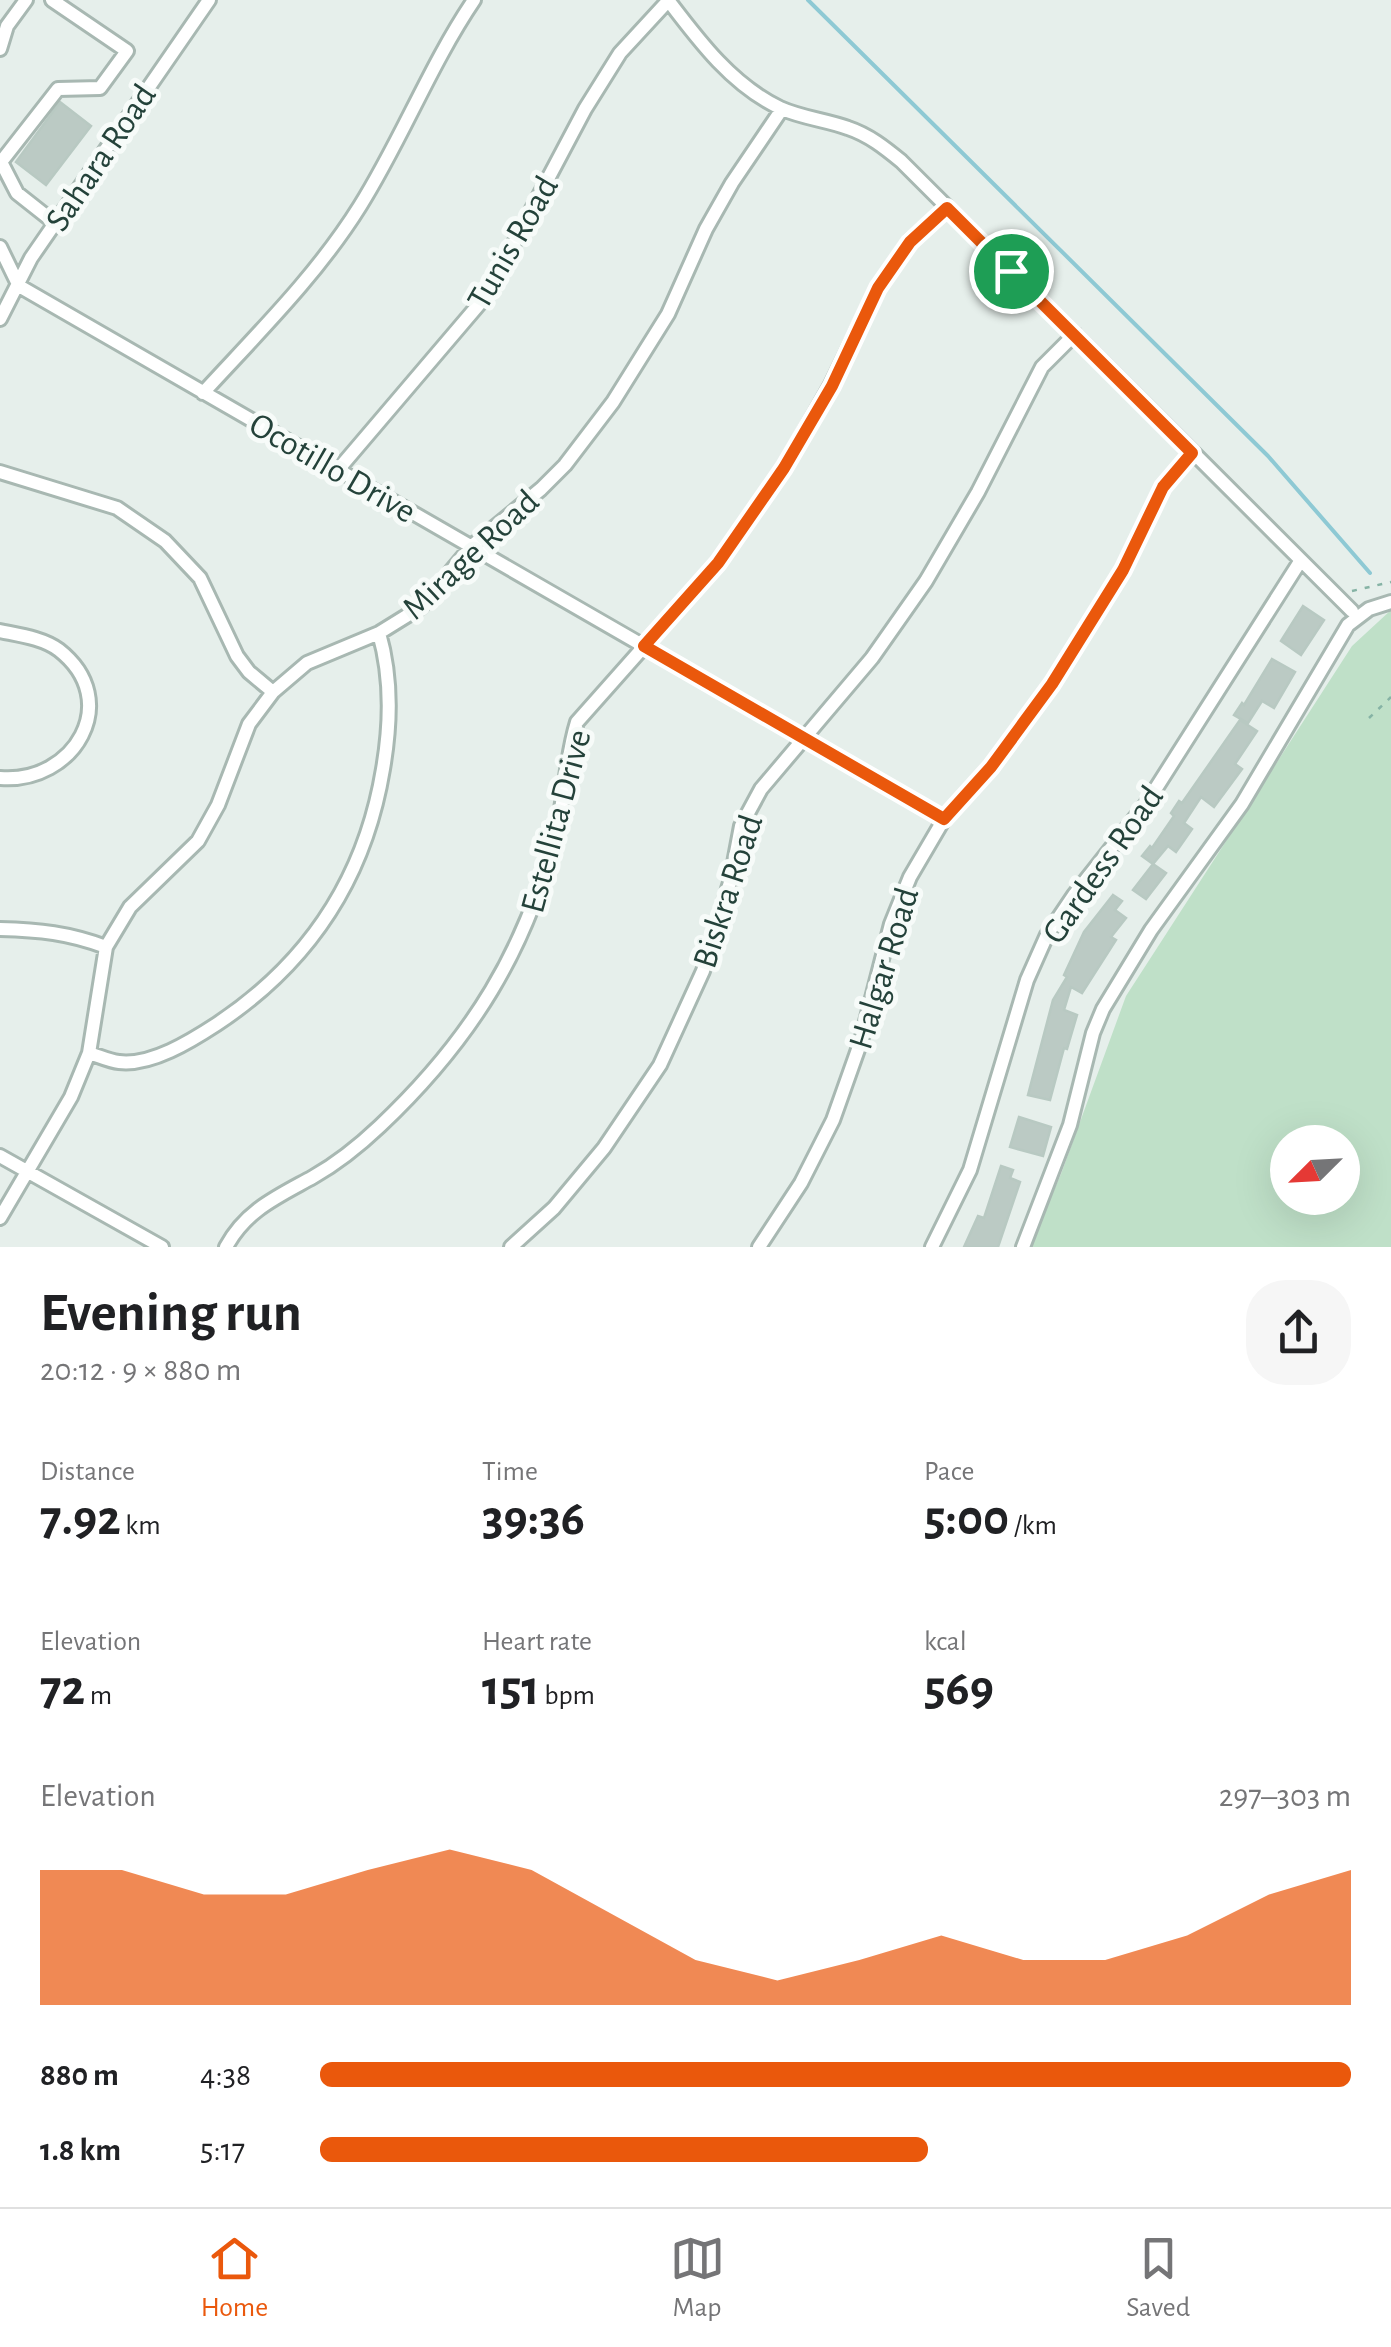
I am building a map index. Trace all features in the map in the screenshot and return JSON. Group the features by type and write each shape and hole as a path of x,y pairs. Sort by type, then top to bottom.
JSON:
{"street":[{"path":"0,48 6,26 26,0"},
{"path":"52,0 127,52 100,88 58,89 0,161 17,193 55,223"},
{"name":"Sahara Road","path":"0,319 55,223 210,0"},
{"path":"203,393 310,276 358,210 403,133 447,40 474,0"},
{"path":"668,0 732,76 782,109 848,128 872,139 902,161 1352,611"},
{"name":"Tunis Road","path":"337,470 486,296 585,109 620,53 668,0"},
{"name":"Mirage Road","path":"0,1218 71,1096 89,1053 106,948 130,907 198,841 218,805 249,724 272,692 307,662 379,633 421,608 472,546 541,490 565,465 614,402 668,314 732,183 782,109"},
{"name":"Estellita Drive","path":"226,1247 249,1214 318,1174 376,1130 425,1082 472,1026 526,927 558,826 568,751 577,722 718,563 784,468 832,386 878,288 910,242 947,208"},
{"path":"0,246 19,286"},
{"name":"Ocotillo Drive","path":"19,286 944,819"},
{"name":"Biskra Road","path":"511,1247 554,1208 604,1148 660,1065 702,972 731,879 741,826 761,790 872,658 926,581 978,492 1042,367 1076,334"},
{"name":"Halgar Road","path":"759,1247 801,1184 834,1120 861,1041 892,924 910,877 944,819 991,767 1052,684 1123,570 1163,487 1192,453"},
{"path":"0,472 117,508 165,541 200,578 237,656 272,692"},
{"name":"Gardess Road","path":"932,1247 970,1170 1027,980 1047,935 1146,804 1301,560"},
{"path":"1023,1247 1070,1125 1098,1020 1112,992 1150,930 1242,804 1348,625 1368,609 1391,602"},
{"path":"0,630 56,648 85,683 89,705 84,731 71,754 50,770 24,778 0,778"},
{"path":"89,1053 120,1062 146,1060 197,1038 250,1002 310,942 349,882 376,811 390,727 387,660 379,633"},
{"path":"0,929 71,934 106,948"},
{"path":"0,1156 162,1247"}],"path":[{"path":"1336,595 1391,582"},
{"path":"1369,718 1391,697"}],"green space":[{"path":"1391,610 1391,1247 1029,1247 1061,1174 1126,996 1352,646"}],"building":[{"path":"60,102 91,126 46,185 16,162"},
{"path":"1303,606 1324,620 1301,655 1281,641"},
{"path":"1272,659 1295,672 1274,708 1262,701 1248,723 1234,715"},
{"path":"1240,720 1257,731 1235,764 1242,769 1214,807 1201,797 1184,823 1192,829 1176,852 1168,846 1153,864 1142,856 1152,848 1174,816 1171,813 1179,801 1182,803"},
{"path":"1153,864 1166,873 1146,899 1133,890"},
{"path":"1113,895 1122,901 1115,910 1126,918 1111,937 1116,940 1082,993 1071,987 1064,1010 1077,1015 1050,1100 1028,1095 1053,1000 1067,977 1064,975 1084,932"},
{"path":"1019,1117 1051,1127 1043,1156 1010,1147"},
{"path":"1001,1166 1013,1170 1010,1178 1020,1182 998,1247 964,1247 978,1216 984,1218"}],"waterway":[{"path":"808,0 1268,456 1370,573"}],"route":[{"path":"947,208 1011,271 1192,453 1163,487 1123,570 1052,684 991,767 944,819 644,646 718,563 784,468 832,386 878,288 910,242 947,208"}]}
